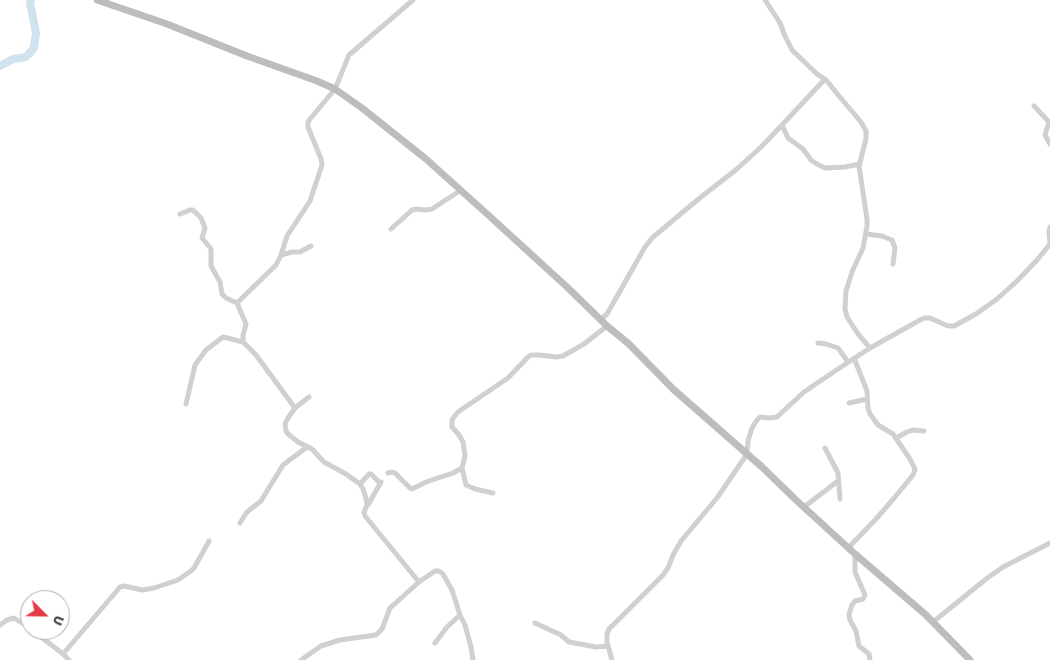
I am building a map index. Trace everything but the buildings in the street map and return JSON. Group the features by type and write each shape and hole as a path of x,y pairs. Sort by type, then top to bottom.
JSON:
{"street":[{"path":"97,0 317,81 335,89 362,108 426,159 461,190 607,326 629,344 673,389 747,454 849,547 854,554 933,622 970,660"},
{"path":"237,303 276,265 286,236 310,201 322,169 322,162 308,122 335,89 349,55 413,0"},
{"path":"765,0 780,23 792,50 817,74 827,80 864,127 866,139 860,164 862,191 868,219 863,248 846,291 845,308 847,317 870,348"},
{"path":"601,319 608,314 645,246 652,238 700,197 737,169 761,147 825,79"},
{"path":"1034,106 1049,122 1045,135 1050,144"},
{"path":"782,125 788,138 803,149 817,164 825,168 860,164"},
{"path":"391,228 412,210 432,209 461,190"},
{"path":"180,214 192,210 201,218 205,228 202,238 211,249 211,266 220,282 222,294 237,303 246,324 243,342"},
{"path":"612,660 607,642 609,629 663,576 681,541 717,498 747,454 752,428 760,417 777,417 804,392 848,362 925,318 930,318 948,326 954,326 976,314 997,299 1037,260 1050,244 1050,227"},
{"path":"866,234 882,236 892,240 895,248 893,264"},
{"path":"281,255 300,252 311,246"},
{"path":"493,493 466,485 462,468 465,456 463,442 452,427 452,420 456,414 508,378 531,355 563,356 584,344 607,326"},
{"path":"186,404 195,366 206,350 223,337 243,342 256,355 292,405"},
{"path":"818,343 838,348 848,362"},
{"path":"849,547 882,512 915,469 891,432 873,420 868,408 868,391 854,358"},
{"path":"309,397 292,405 286,422 286,430 292,437 312,449 324,462 360,484 367,505"},
{"path":"849,404 868,399"},
{"path":"896,438 913,430 924,431"},
{"path":"240,523 246,514 261,501 282,465 306,446"},
{"path":"825,448 838,473 840,500"},
{"path":"388,473 395,472 412,489 462,468"},
{"path":"360,484 369,474 372,474 380,483 367,505 364,512 365,516 419,582"},
{"path":"804,507 838,481"},
{"path":"63,654 120,587 124,586 142,590 178,580 191,571 209,541"},
{"path":"933,622 986,578 1050,543"},
{"path":"854,554 855,572 865,595 863,599 855,601 852,605 850,620 856,631 859,646 869,654 870,660"},
{"path":"302,660 321,646 340,640 376,635 382,629 390,608 419,582 436,571 441,572 452,590 472,647 473,660"},
{"path":"435,643 447,626 460,615"},
{"path":"0,625 14,618 20,622"},
{"path":"535,623 561,635 569,642 596,647 608,646"},
{"path":"45,640 69,660"}],"waterway":[{"path":"0,66 13,59 26,57 34,48 36,33 31,0"}]}
